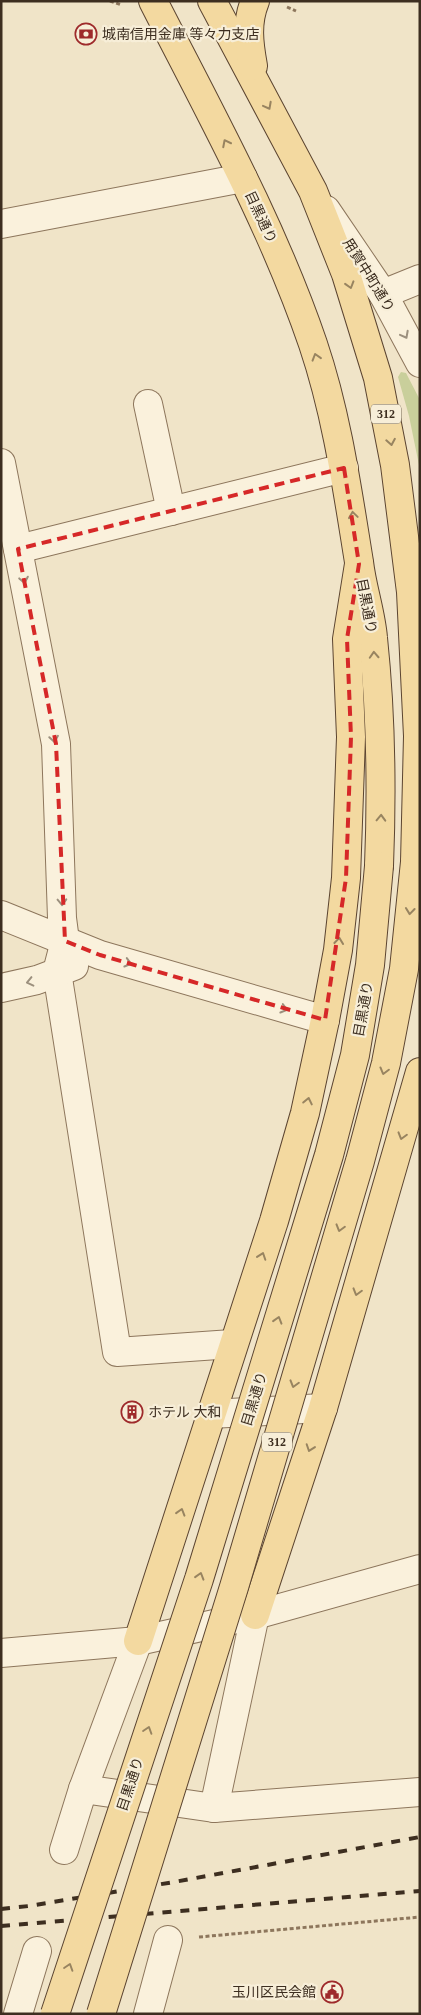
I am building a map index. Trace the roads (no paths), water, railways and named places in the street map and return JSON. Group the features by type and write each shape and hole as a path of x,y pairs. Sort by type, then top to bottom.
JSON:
{"main road":[{"name":"目黒通り","path":"55,2014 202,1570 329,1155 355,1055 370,966 379,866 382,784 373,637 344,468 330,402 313,344 269,232 153,1"},
{"name":"312","path":"101,2014 234,1587 360,1161 386,1063 404,969 415,862 418,658 415,598 395,465 378,378 346,274 313,190 212,1"},
{"path":"255,1 250,13 248,34 255,83"},
{"path":"138,1641 178,1523 232,1344 274,1221 302,1122 325,1020 338,950 346,878 351,737 347,639 359,564"},
{"path":"255,1615 323,1408 420,1072"}],"street":[{"path":"1,224 243,178"},
{"name":"用賀中町通り","path":"313,190 383,294 420,363"},
{"path":"383,294 420,279"},
{"path":"148,404 172,511"},
{"path":"1,463 56,744 62,918 65,941 57,972 117,1352 232,1344"},
{"path":"18,549 344,468"},
{"path":"1,915 100,955 325,1020"},
{"path":"1,988 37,980 100,955"},
{"path":"211,1414 323,1408"},
{"path":"1,1653 138,1641 255,1615 420,1569"},
{"path":"214,1808 255,1615"},
{"path":"64,1850 83,1789 138,1641"},
{"path":"83,1789 214,1808 420,1792"},
{"path":"148,2014 168,1940"},
{"path":"18,2014 37,1951"}],"railway":[{"path":"1,1909 174,1882 420,1837"},
{"path":"1,1926 420,1891"}],"place":[{"name":"城南信用金庫 等々力支店","path":"86,34"},
{"name":"ホテル 大和","path":"132,1412"},
{"name":"玉川区民会館","path":"332,1992"}]}
